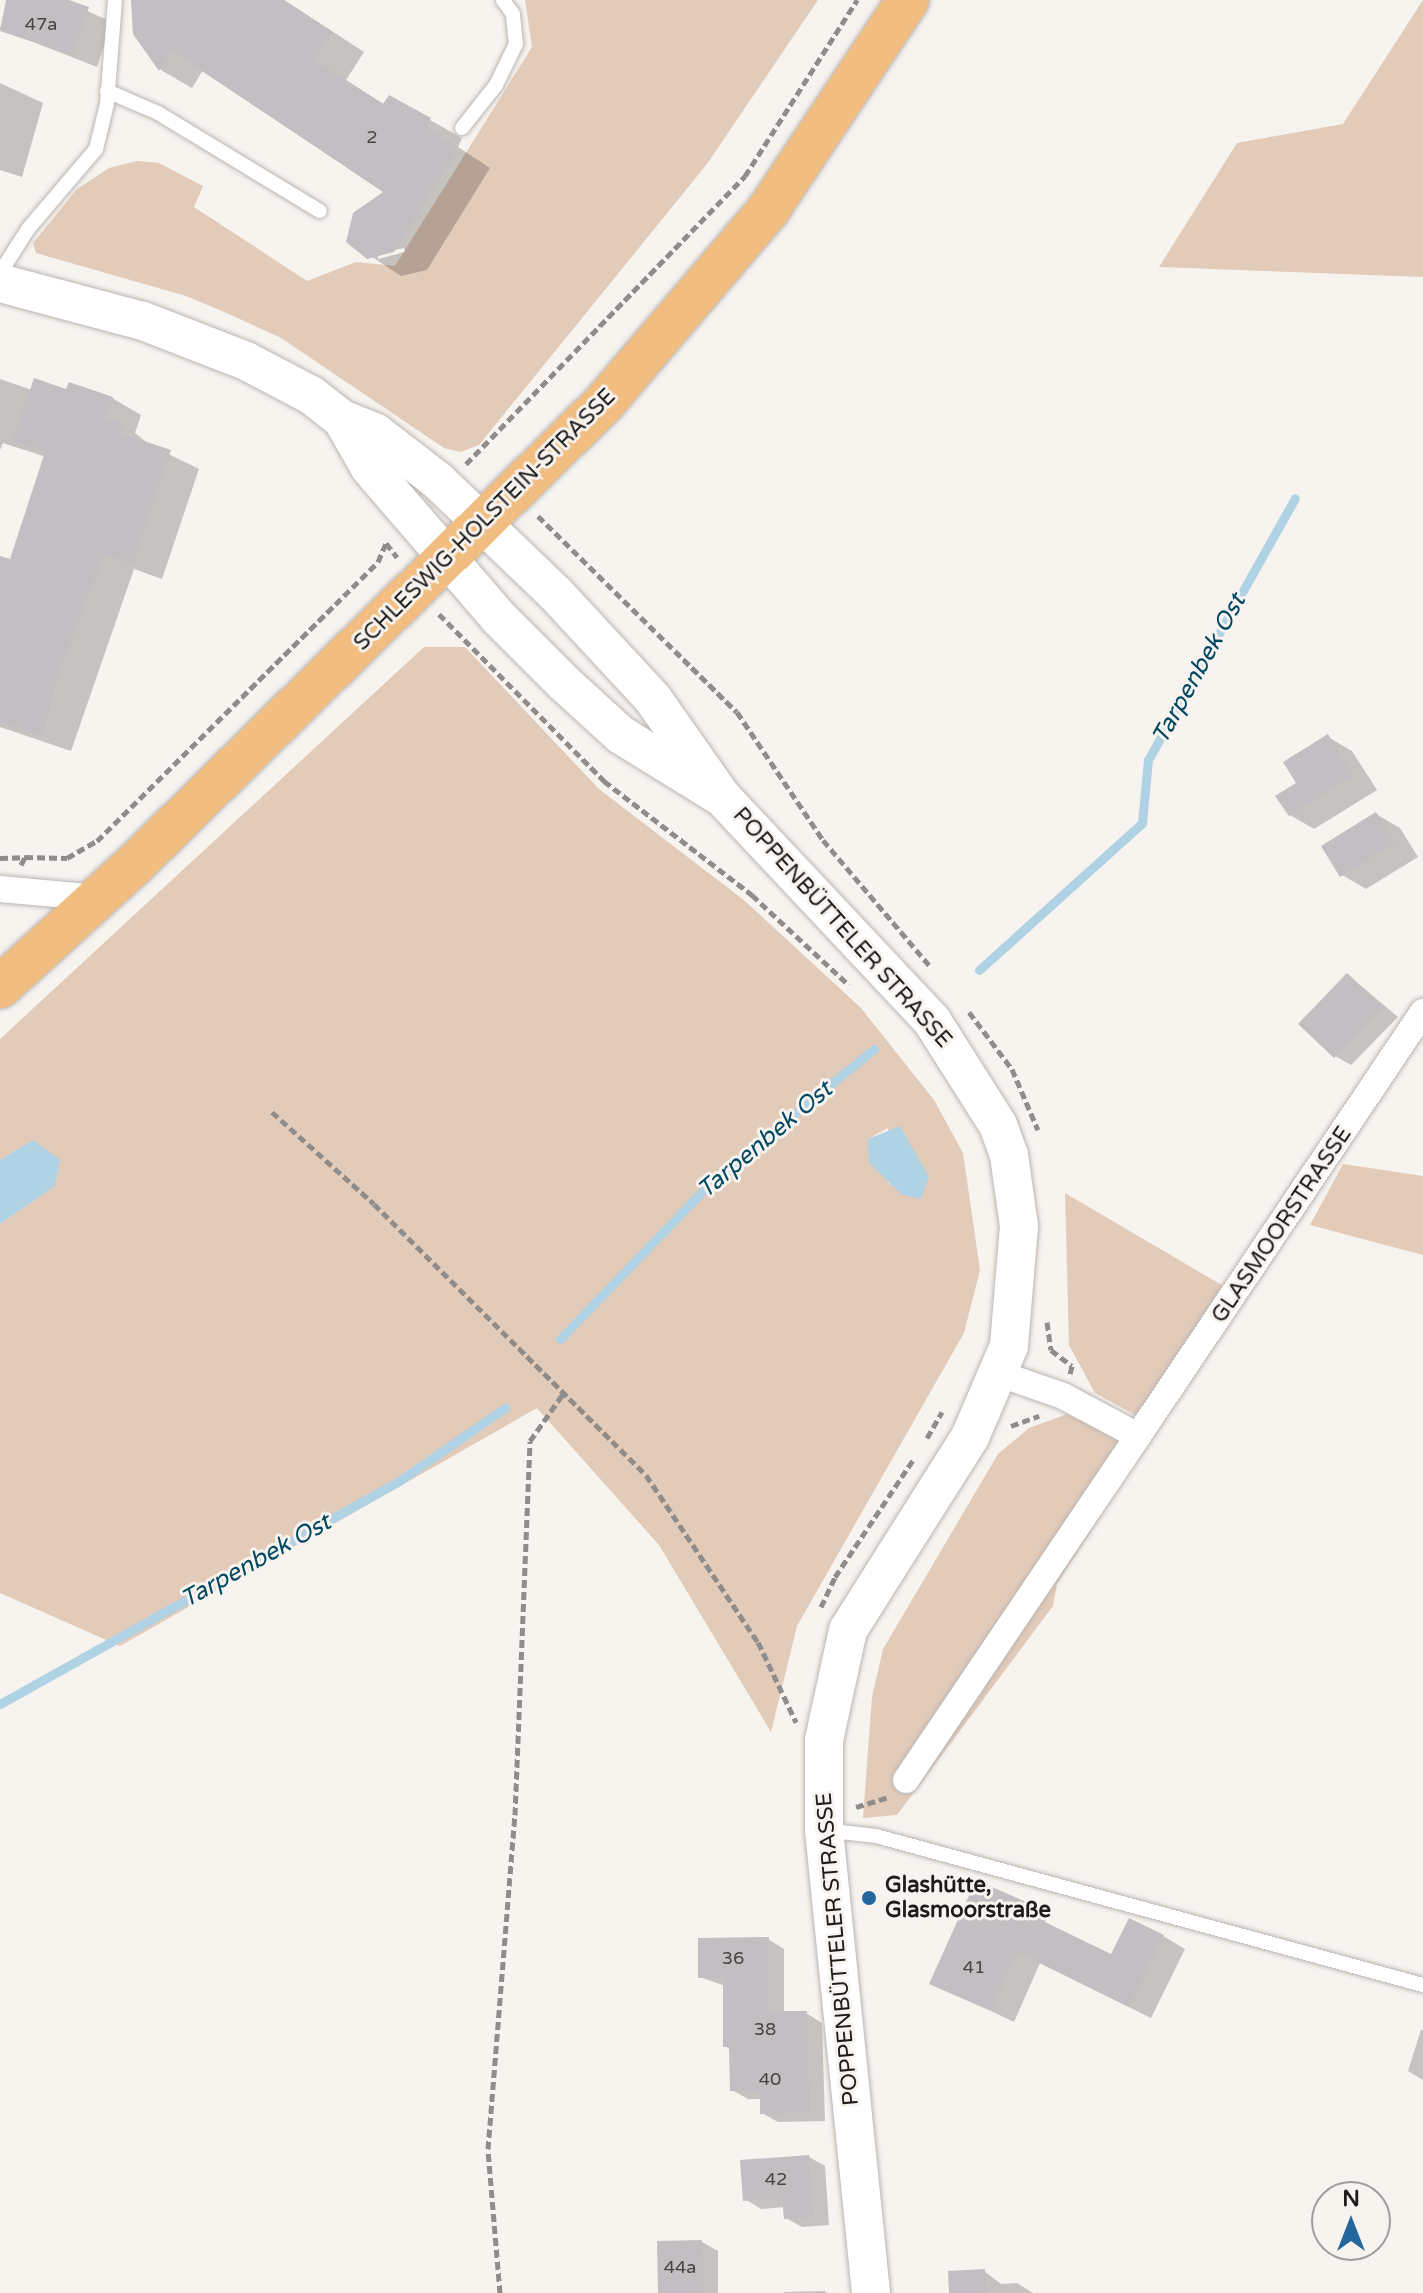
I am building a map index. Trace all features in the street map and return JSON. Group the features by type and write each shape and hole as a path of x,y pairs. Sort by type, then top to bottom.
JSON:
{"main road":[{"name":"SCHLESWIG-HOLSTEIN-STRASSE","path":"6,970 98,898 483,527 676,324 769,209 908,0"},
{"path":"0,283 143,321 246,361 311,395 342,419"},
{"name":"POPPENBÜTTELER STRASSE","path":"342,419 394,445 555,593 653,699 722,797 932,1021 998,1125 1009,1155 1019,1226 1015,1316 1000,1374 970,1437 848,1630 824,1740 837,1819 871,2293"},
{"name":"POPPENBÜTTELER STRASSE","path":"342,419 370,468 498,617 621,735 722,797"}],"street":[{"path":"0,889 98,898"},
{"name":"GLASMOORSTRASSE","path":"906,1780 1423,1012"},
{"path":"1000,1374 1043,1387 1138,1436"}],"lane":[{"path":"0,273 28,229 96,149 107,91 115,0"},
{"path":"462,128 496,85 516,44 513,14 503,0"},
{"path":"107,91 158,113 320,211"},
{"path":"837,1819 876,1836 1423,1985"}],"path":[{"path":"386,543 445,622 604,781 752,895 855,990"},
{"path":"0,858 25,857"},
{"path":"272,1112 565,1391 646,1475 758,1642 790,1719 824,1740"},
{"path":"500,2293 488,2149 515,1815 530,1441 565,1391"},
{"path":"837,1819 892,1796 906,1780"}],"shaded area":[{"path":"525,0 818,0 707,164 479,445 461,452 444,448 281,338 231,315 186,296 36,253 33,243 77,189 109,168 137,161 159,163 203,186 194,207 307,281 356,262 395,266 532,47"},
{"path":"1423,0 1423,277 1159,267 1237,143 1343,124"},
{"path":"424,647 465,647 599,789 745,901 861,1008 934,1100 963,1153 980,1270 964,1333 797,1626 771,1732 659,1545 537,1408 120,1646 0,1593 0,1224 55,1186 33,1140 0,1160 0,1039","holes":["888,1128 890,1186 868,1139"]},
{"path":"1343,1164 1423,1176 1423,1255 1310,1225"},
{"path":"1065,1193 1225,1287 1137,1416 1095,1393 1069,1345"},
{"path":"1067,1414 1143,1450 1057,1584 1053,1606 897,1815 863,1818 872,1697 883,1649 998,1454 1029,1428"}],"water":[{"path":"900,1126 929,1177 921,1199 902,1195 869,1163 868,1139"},
{"path":"33,1140 60,1160 55,1186 0,1224 0,1160"}],"building":[{"path":"6,0 69,0 89,7 73,55 0,31"},
{"path":"131,0 284,0 333,32 315,60 383,104 389,95 431,118 427,127 459,148 394,252 367,259 346,242 353,213 383,192 172,51 159,71 133,34"},
{"path":"34,378 66,389 69,382 113,397 106,418 124,424 120,433 171,450 133,564 104,554 59,673 42,736 0,722 0,556 10,559 45,452 13,441"},
{"path":"1328,734 1354,776 1289,816 1275,796 1296,783 1283,762"},
{"path":"1376,812 1395,843 1340,877 1321,846"},
{"path":"1347,973 1383,1007 1334,1058 1298,1024"},
{"path":"976,1880 1026,1902 1022,1911 1111,1954 1129,1918 1164,1935 1129,2007 1017,1952 991,2011 929,1984"},
{"path":"769,1937 769,2011 807,2011 810,2112 760,2114 760,2091 730,2091 729,2047 723,2047 723,1978 698,1978 698,1938"},
{"path":"809,2155 814,2217 784,2219 782,2198 743,2201 740,2160"},
{"path":"702,2240 704,2293 658,2293 657,2241"},
{"path":"985,2269 987,2293 949,2293 948,2271"}],"waterway":[{"name":"Tarpenbek Ost","path":"979,970 1142,823 1148,760 1295,498"},
{"name":"Tarpenbek Ost","path":"560,1339 714,1179 874,1049"},
{"name":"Tarpenbek Ost","path":"0,1704 399,1481 505,1408"}],"place":[{"name":"Glashütte, Glasmoorstraße","path":"869,1898"}]}
